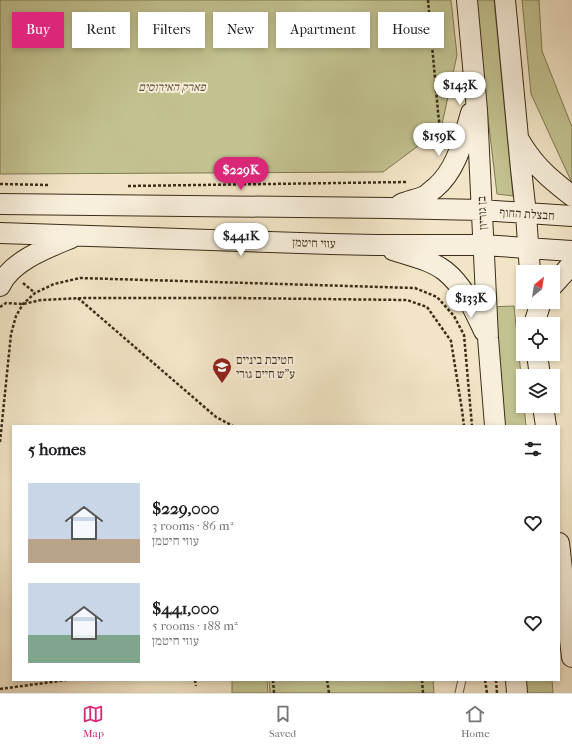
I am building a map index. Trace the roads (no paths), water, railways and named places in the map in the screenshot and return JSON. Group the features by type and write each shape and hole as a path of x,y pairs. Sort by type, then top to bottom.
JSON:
{"main road":[{"name":"בן גוריון","path":"466,0 475,96 488,338 495,425"},
{"path":"505,0 526,214 529,265"},
{"path":"389,208 426,195 447,175 463,143 475,96"},
{"path":"518,138 530,156 540,167 572,196"},
{"path":"0,204 481,210"},
{"name":"חבצלת החוף","path":"481,210 572,216"},
{"name":"עוזי חיטמן","path":"0,233 376,245 483,244"},
{"path":"0,286 9,272 17,265 45,249 79,235"},
{"path":"483,244 572,251"},
{"path":"376,245 432,263 445,271 458,283 468,298 488,338"},
{"path":"560,277 572,264"},
{"path":"544,413 546,425"},
{"path":"560,552 572,657"}],"lane":[{"path":"459,693 462,681"}],"place":[{"name":"חטיבת ביניים ע\"ש חיים גורי","path":"222,384"}],"park label":[{"name":"פארק האירוסים","path":"172,87"}]}
